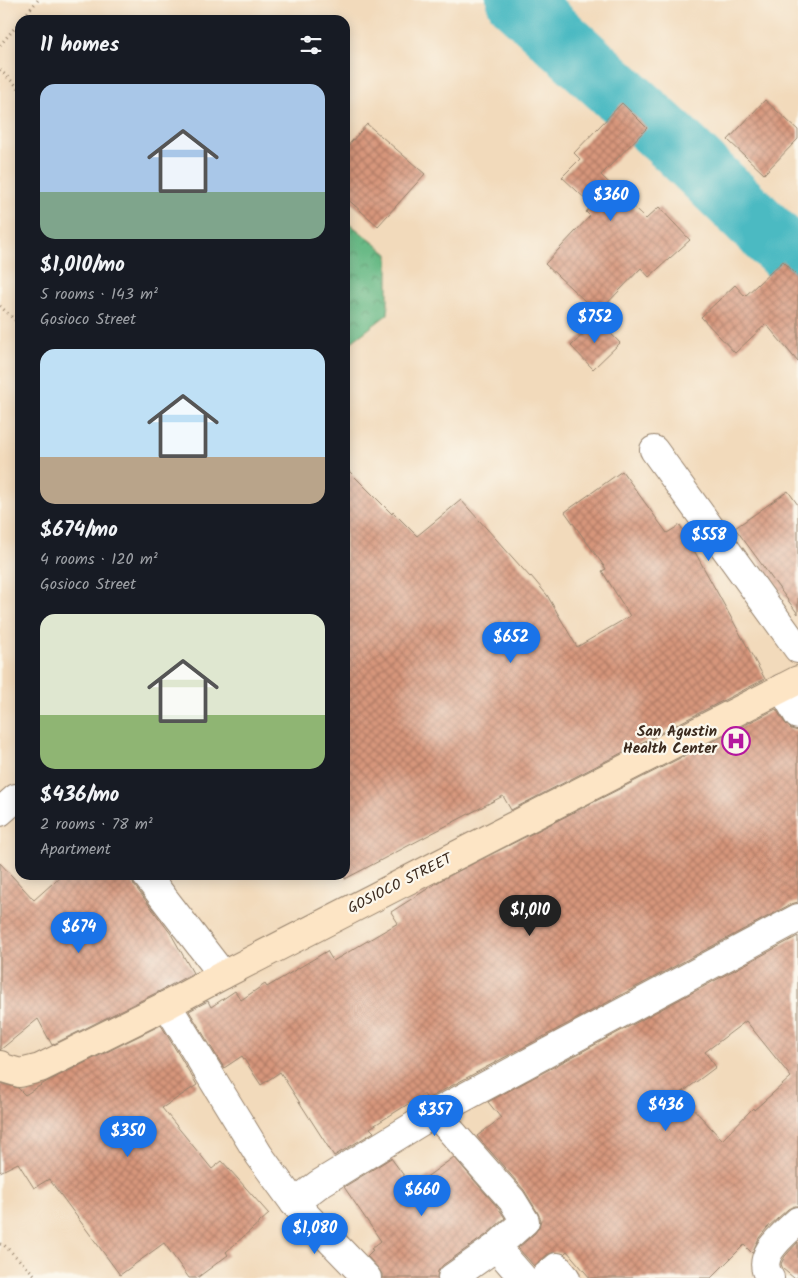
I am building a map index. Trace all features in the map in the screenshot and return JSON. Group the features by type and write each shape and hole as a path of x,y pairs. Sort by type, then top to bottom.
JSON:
{"street":[{"path":"654,450 798,649"},
{"path":"790,684 798,715"},
{"name":"GOSIOCO STREET","path":"0,1065 3,1068 20,1074 40,1068 167,1005 223,974 790,684"},
{"path":"150,880 223,974"},
{"path":"294,1203 319,1184 435,1113 798,918"},
{"path":"167,1005 259,1155 294,1203 368,1278"},
{"path":"435,1113 512,1200 525,1221 496,1247 452,1278"},
{"path":"770,1278 766,1272 765,1263 768,1255 773,1246 798,1221"},
{"path":"496,1247 523,1278"},
{"path":"544,1278 557,1267 566,1278"}],"path":[{"path":"26,15 38,0"},
{"path":"0,45 15,28"},
{"path":"0,70 15,84"},
{"path":"0,306 15,320"},
{"path":"0,1244 4,1244 38,1278"}],"green space":[{"path":"350,224 388,254 388,314 350,343"}],"building":[{"path":"765,100 798,130 798,139 764,174 728,140"},
{"path":"622,103 647,128 601,175 646,219 659,207 690,240 649,277 641,268 598,313 545,264 590,216 586,212 592,205 562,177 580,159 574,153"},
{"path":"367,124 425,174 378,226 350,201 350,143"},
{"path":"783,261 798,276 798,362 766,324 735,353 701,317 735,285 745,296"},
{"path":"598,320 620,343 593,369 571,346"},
{"path":"622,471 667,533 680,525 765,679 511,810 503,796 350,876 350,472 417,536 461,500 547,595 577,647 630,616 602,571 606,569 565,512"},
{"path":"788,491 798,505 798,614 735,528"},
{"path":"776,709 791,729 798,731 798,902 791,904 427,1099 424,1094 370,1128 374,1132 334,1156 280,1072 261,1085 242,1056 224,1068 189,1011 208,1001 211,1007 235,991 241,1000 265,984 267,987 327,951 333,961 398,923 391,912 443,879"},
{"path":"0,863 34,900 56,880 132,880 134,885 171,934 193,973 52,1045 38,1019 0,1050"},
{"path":"798,936 798,1206 788,1209 767,1228 759,1238 752,1253 744,1245 711,1278 590,1278 567,1251 564,1254 554,1252 547,1255 534,1266 518,1248 539,1227 541,1220 538,1213 524,1190 477,1136 501,1118 488,1102","holes":["746,1021 791,1077 754,1110 753,1108 722,1140 680,1094 716,1067 705,1052"]},
{"path":"161,1025 197,1085 162,1108 212,1169 222,1161 269,1214 226,1252 228,1255 197,1278 189,1278 164,1243 120,1275 49,1179 34,1188 18,1163 0,1172 0,1083 18,1088 25,1095 46,1082"},
{"path":"454,1157 505,1218 486,1235 443,1265 438,1271 437,1278 382,1278 378,1268 367,1256 373,1250 371,1249 381,1241 344,1187 391,1158 410,1184 418,1178 421,1181"},
{"path":"798,1242 798,1278 794,1278 783,1269 781,1264 785,1256"}],"waterway":[{"path":"517,0 675,144 798,263"}],"place":[{"name":"San Agustin Health Center","path":"736,741"}]}
